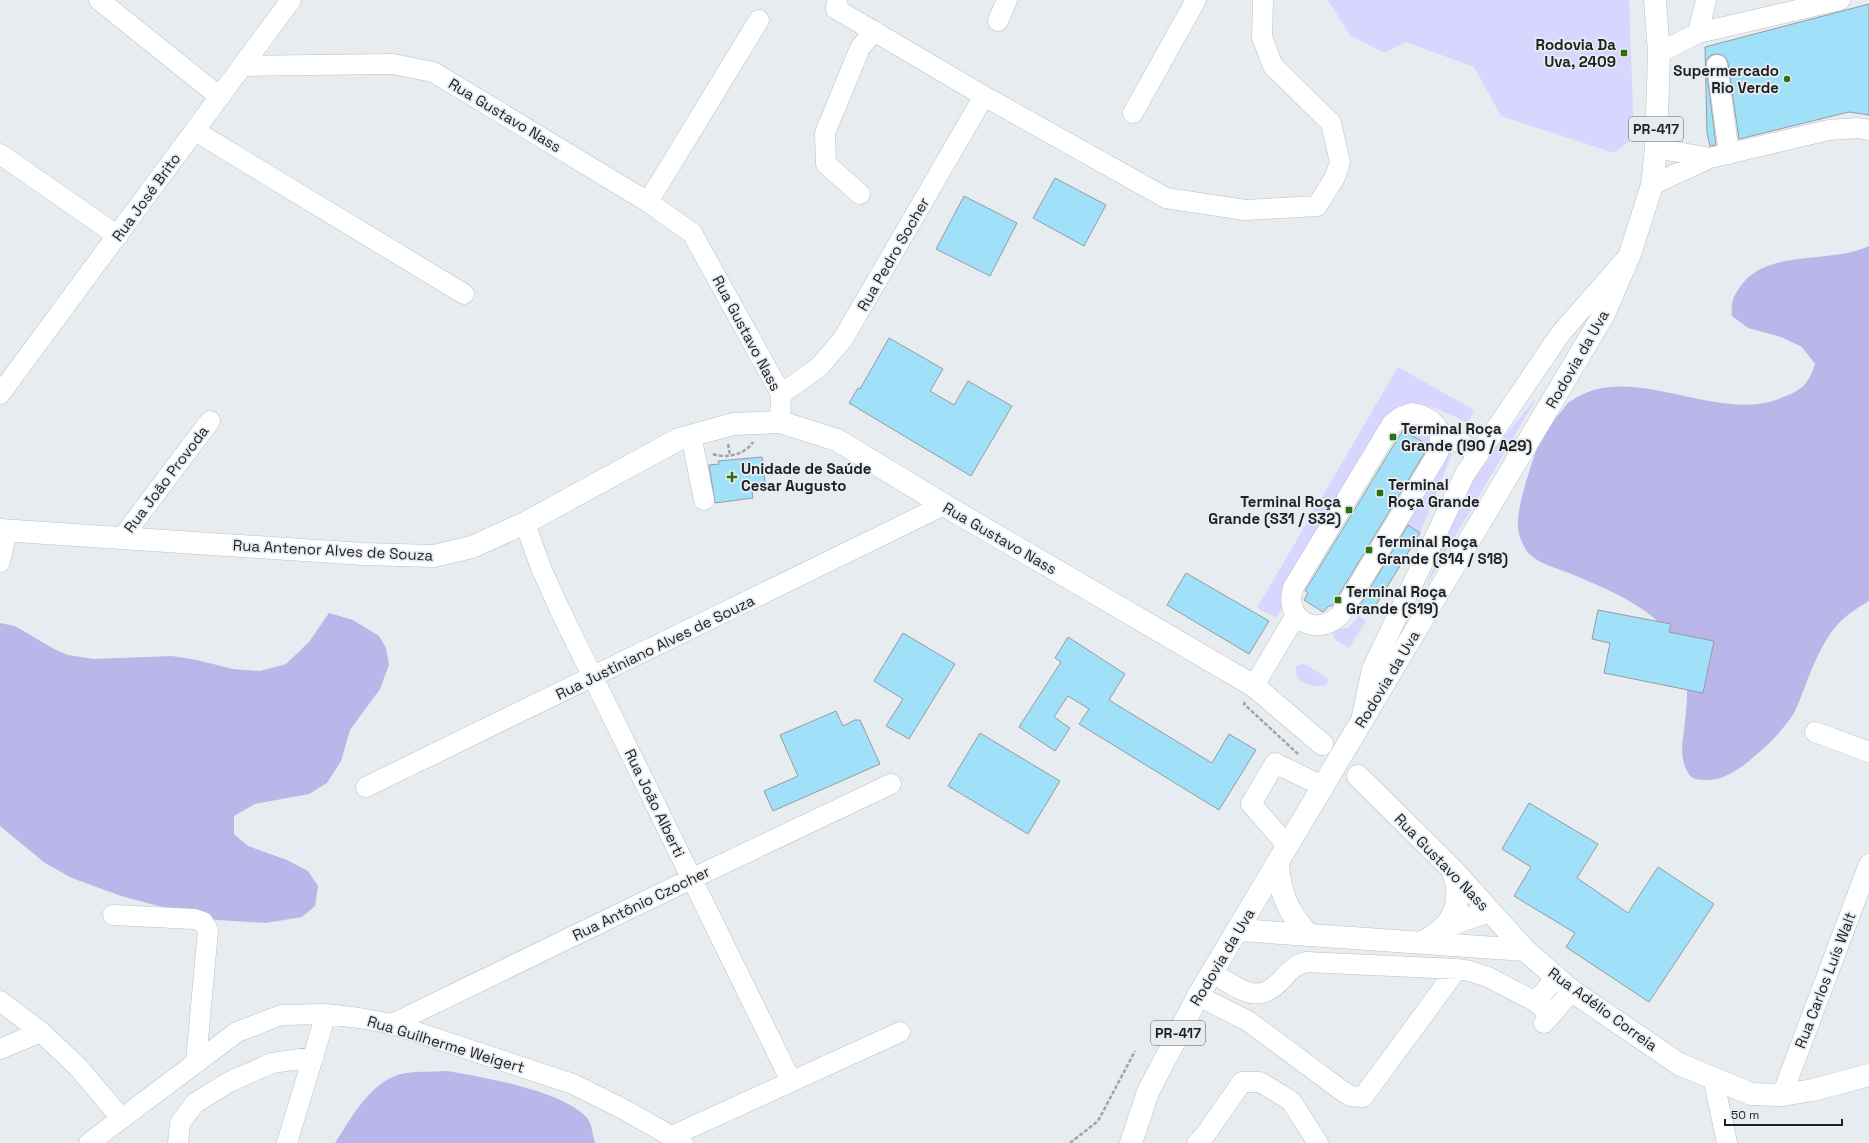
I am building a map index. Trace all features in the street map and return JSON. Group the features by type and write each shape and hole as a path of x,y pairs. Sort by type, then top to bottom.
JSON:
{"main road":[{"name":"Rodovia da Uva","path":"1131,1143 1148,1092 1198,996 1239,930 1604,314 1630,254 1652,185 1656,148 1659,53 1655,0"},
{"name":"Rua Antenor Alves de Souza","path":"4,530 363,554 434,556 472,547 525,524 679,439 733,424 780,422"},
{"name":"Rua Gustavo Nass","path":"780,422 837,440 944,505 1254,686 1322,744"},
{"name":"Rua Gustavo Nass","path":"1358,776 1453,870 1525,950"},
{"path":"1283,854 1281,888 1285,901 1291,913 1308,934"},
{"path":"1422,942 1435,936 1446,926 1454,913 1458,898 1457,884 1453,870"},
{"path":"1446,926 1489,910"},
{"path":"1463,945 1489,910"},
{"path":"1239,930 1525,950"},
{"name":"Rua Adélio Correia","path":"1525,950 1572,991 1679,1064 1751,1094 1782,1095 1813,1090 1869,1075"}],"street":[{"path":"99,0 220,97"},
{"name":"Rua José Brito","path":"0,394 292,0"},
{"path":"837,0 836,9 984,96 1166,198 1245,210 1317,206 1335,177 1340,162 1330,123 1273,66 1262,37 1263,0"},
{"path":"998,21 1007,0"},
{"path":"1133,113 1196,0"},
{"path":"1698,33 1706,0"},
{"path":"1659,53 1698,33 1840,0"},
{"path":"648,202 759,20"},
{"path":"860,194 826,164 825,132 860,48 874,31"},
{"name":"Rua Gustavo Nass","path":"243,66 393,64 433,72 648,202 692,233 781,394 780,422"},
{"path":"1717,65 1729,154"},
{"name":"Rua Pedro Socher","path":"781,394 819,366 843,339 984,96"},
{"path":"1652,185 1710,158 1829,130 1858,128 1869,130"},
{"path":"194,131 464,294"},
{"path":"1656,148 1710,158"},
{"path":"0,154 118,236"},
{"path":"1360,724 1372,670 1465,474 1561,333 1630,254"},
{"path":"1412,413 1423,415 1433,421 1439,431 1441,442 1438,453 1341,614 1335,621 1327,625 1310,625 1302,621 1296,615 1291,601 1293,588 1392,424 1401,416 1412,413"},
{"name":"Rua João Provoda","path":"122,538 210,421"},
{"path":"1439,431 1478,453"},
{"path":"692,435 704,500"},
{"name":"Rua Justiniano Alves de Souza","path":"366,787 944,505"},
{"name":"Rua João Alberti","path":"525,524 541,568 691,879 791,1081"},
{"path":"0,562 4,530"},
{"path":"1254,686 1296,615"},
{"path":"1815,732 1869,752"},
{"path":"1283,854 1251,804 1275,763 1324,787"},
{"name":"Rua Antônio Czocher","path":"392,1024 891,784"},
{"name":"Rua Carlos Luís Walt","path":"1782,1095 1869,864"},
{"path":"113,915 194,919 203,922 208,930 196,1061"},
{"path":"1212,973 1248,992 1258,995 1266,993 1275,987 1287,973 1300,963 1316,961 1457,969 1488,977 1543,1013"},
{"path":"1198,996 1248,1021 1341,1090 1357,1098 1363,1097 1367,1093 1457,969"},
{"path":"1543,1013 1556,977"},
{"path":"1543,1013 1572,991"},
{"path":"0,1001 41,1032 78,1067 121,1118"},
{"path":"287,1143 326,1014"},
{"name":"Rua Guilherme Weigert","path":"89,1143 196,1061 237,1032 281,1015 326,1014 392,1024 573,1084 626,1110 678,1139"},
{"path":"0,1049 41,1032"},
{"path":"678,1139 791,1081 900,1032"},
{"path":"178,1143 180,1123 195,1103 208,1094 229,1082 272,1063 314,1056"},
{"path":"1712,1077 1727,1143"},
{"path":"1197,1143 1205,1135 1242,1082 1260,1082 1291,1101 1318,1143"}],"path":[{"path":"1254,686 1244,704 1307,762 1299,775"},
{"path":"1070,1143 1098,1121 1135,1051"}],"shaded area":[{"path":"1328,0 1629,0 1634,138 1614,153 1501,116 1474,67 1406,42 1384,53 1350,35"},
{"path":"1869,246 1869,601 1843,619 1830,634 1809,675 1794,713 1773,739 1749,761 1730,774 1714,780 1698,780 1689,774 1682,756 1687,684 1686,670 1676,644 1667,631 1655,619 1637,605 1606,589 1543,563 1528,553 1520,539 1518,517 1530,468 1541,439 1551,423 1567,404 1594,390 1620,387 1646,389 1729,404 1756,404 1781,398 1799,389 1807,382 1815,364 1802,347 1781,337 1748,328 1732,316 1732,302 1734,296 1749,277 1764,268 1780,262 1853,252"},
{"path":"1398,367 1474,410 1468,423 1430,406 1414,404 1406,405 1276,618 1257,608"},
{"path":"1537,397 1426,586 1470,478"},
{"path":"1409,423 1421,425 1430,432 1431,447 1401,428"},
{"path":"1448,452 1452,454 1420,533 1406,524"},
{"path":"329,613 353,620 379,636 386,648 389,665 380,689 350,730 341,761 327,783 309,794 255,804 234,816 234,834 248,846 287,860 308,871 318,886 315,906 302,917 266,923 217,920 196,916 121,896 72,878 45,863 0,826 0,623 15,626 54,649 68,655 93,659 172,656 197,660 233,669 260,671 286,664 309,642"},
{"path":"1359,616 1366,621 1349,648 1334,639 1333,631 1349,627"},
{"path":"1301,664 1307,665 1330,680 1324,686 1314,686 1300,680 1297,676 1296,666"},
{"path":"447,1071 501,1081 543,1093 561,1101 577,1109 588,1119 595,1143 335,1143 364,1100 383,1082 394,1076 406,1073"}],"building":[{"name":"Supermercado Rio Verde","path":"1869,4 1869,115 1849,112 1739,139 1728,63 1726,58 1722,55 1715,54 1710,56 1706,61 1716,145 1710,146 1707,133 1705,47"},
{"path":"1055,178 1106,205 1084,246 1033,218"},
{"path":"964,196 1017,223 990,276 936,249"},
{"path":"889,338 943,369 930,391 954,405 968,381 1012,406 971,476 849,403 858,388 860,389"},
{"path":"1403,430 1428,445 1427,449 1332,606 1329,606 1323,612 1304,600 1308,593 1305,591"},
{"path":"762,457 765,482 751,484 753,498 715,503 709,465 719,464 718,461"},
{"path":"1408,525 1420,533 1371,613 1360,605"},
{"path":"1186,573 1269,621 1249,654 1167,605"},
{"path":"1598,610 1671,624 1669,632 1714,641 1703,693 1604,673 1610,643 1592,639"},
{"path":"903,633 955,664 909,739 886,726 903,699 874,681"},
{"path":"1068,637 1125,674 1109,700 1212,763 1229,734 1256,750 1219,810 1079,724 1089,709 1068,696 1054,717 1070,728 1055,751 1019,727 1061,662 1055,658"},
{"path":"836,711 843,726 855,720 860,720 880,764 773,811 764,791 798,776 780,735"},
{"path":"980,733 1060,781 1028,834 948,786"},
{"path":"1529,803 1598,844 1577,878 1628,913 1658,867 1714,904 1649,1002 1566,947 1575,933 1514,896 1531,867 1502,849"}],"place":[{"name":"Rodovia Da Uva, 2409","path":"1624,53"},
{"name":"Supermercado Rio Verde","path":"1787,79"},
{"name":"Terminal Roça Grande (I90 / A29)","path":"1393,437"},
{"name":"Unidade de Saúde Cesar Augusto","path":"732,477"},
{"name":"Terminal Roça Grande","path":"1380,493"},
{"name":"Terminal Roça Grande (S31 / S32)","path":"1349,510"},
{"name":"Terminal Roça Grande (S14 / S18)","path":"1369,550"},
{"name":"Terminal Roça Grande (S19)","path":"1338,600"}]}
